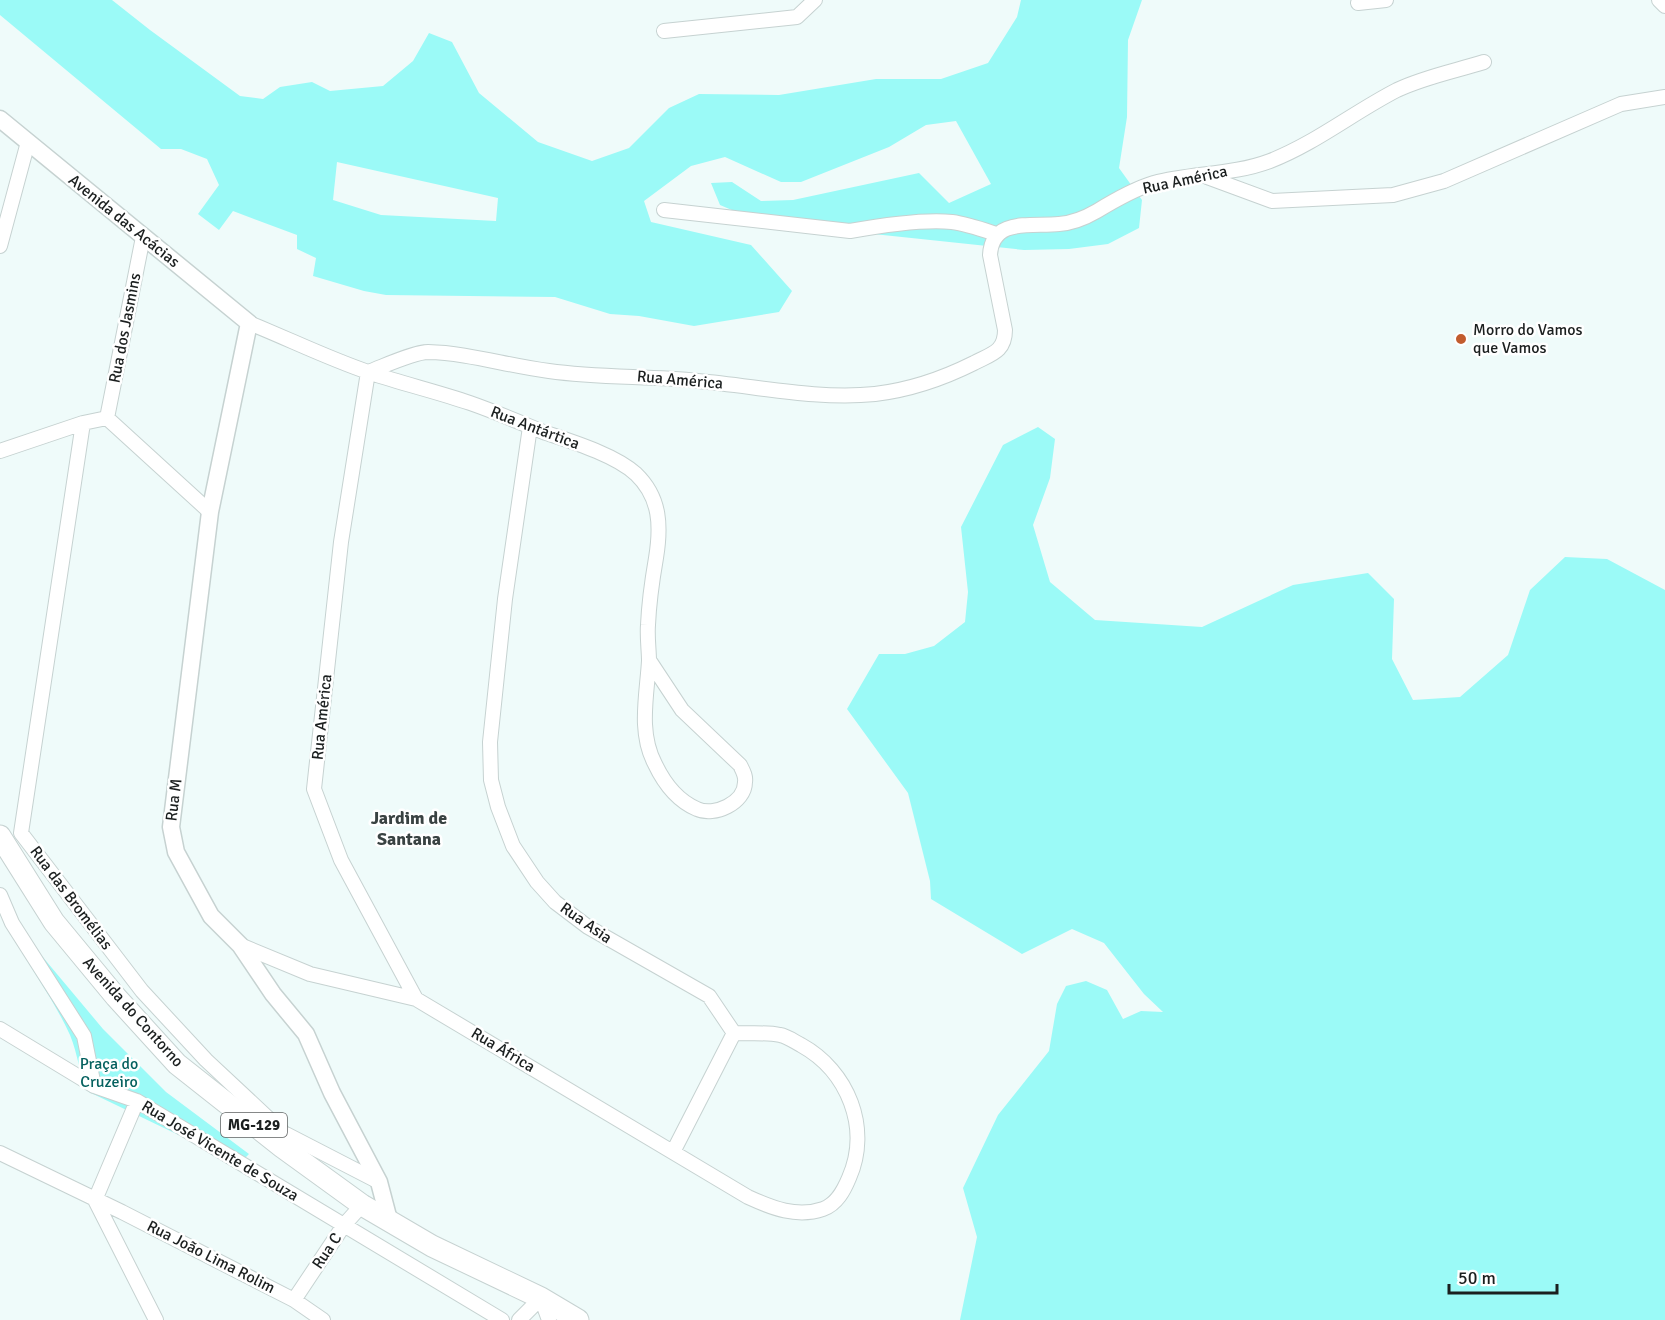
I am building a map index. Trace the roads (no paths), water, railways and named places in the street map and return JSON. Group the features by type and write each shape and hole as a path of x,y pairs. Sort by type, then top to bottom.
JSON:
{"main road":[{"name":"Avenida do Contorno","path":"6,839 54,922 116,997 177,1064 282,1147 362,1205 432,1246 541,1298 578,1320"}],"street":[{"path":"663,31 796,17 815,0"},
{"path":"1358,3 1386,0"},
{"path":"1659,0 1665,6"},
{"name":"Rua América","path":"416,999 341,860 314,789 341,543 368,372 424,352 478,357 549,371 698,381 837,396 896,391 962,369 996,352 1002,346 1005,330 990,255 990,243 996,234 1018,226 1068,223 1090,215 1146,186 1245,168 1290,153 1398,90 1484,62"},
{"path":"1204,176 1272,201 1393,195 1444,181 1621,104 1665,97"},
{"name":"Avenida das Acácias","path":"0,119 249,323"},
{"path":"0,246 28,142"},
{"path":"664,210 850,231 949,222 969,225 996,234"},
{"name":"Rua dos Jasmins","path":"107,418 143,237"},
{"name":"Rua Antártica","path":"249,323 368,372 470,403 612,459 635,473 649,489 660,521 660,536 650,593 648,627 649,660 645,733 651,758 663,780 681,800 699,810 712,811 733,803 742,794 746,783 740,765 682,710 649,660"},
{"name":"Rua M","path":"249,323 210,512 171,827 176,852 211,916 240,945 273,994 306,1034 332,1093 379,1182 389,1220"},
{"path":"0,451 83,423 107,418 210,512"},
{"name":"Rua das Bromélias","path":"83,423 6,839 206,1060 284,1133 379,1182"},
{"name":"Rua Asia","path":"530,427 505,599 490,742 491,780 498,807 513,846 537,882 555,902 588,927 710,996 734,1033"},
{"path":"0,896 12,923 84,1036 94,1086"},
{"name":"Rua África","path":"240,945 310,974 416,999 748,1197 774,1210 790,1212 823,1209 837,1200 855,1164 857,1119 842,1082 828,1065 810,1050 782,1035 734,1033"},
{"name":"Rua José Vicente de Souza","path":"0,1029 94,1086 137,1101 502,1320"},
{"path":"673,1152 734,1033"},
{"path":"137,1101 95,1200 156,1320"},
{"name":"Rua João Lima Rolim","path":"0,1153 294,1300 323,1320"},
{"name":"Rua C","path":"294,1300 344,1225 362,1205"},
{"path":"519,1320 541,1298 549,1320"}],"place":[{"name":"Morro do Vamos que Vamos","path":"1461,339"}],"district":[{"name":"Jardim de Santana","path":"409,828"}],"park label":[{"name":"Praça do Cruzeiro","path":"109,1073"}]}
